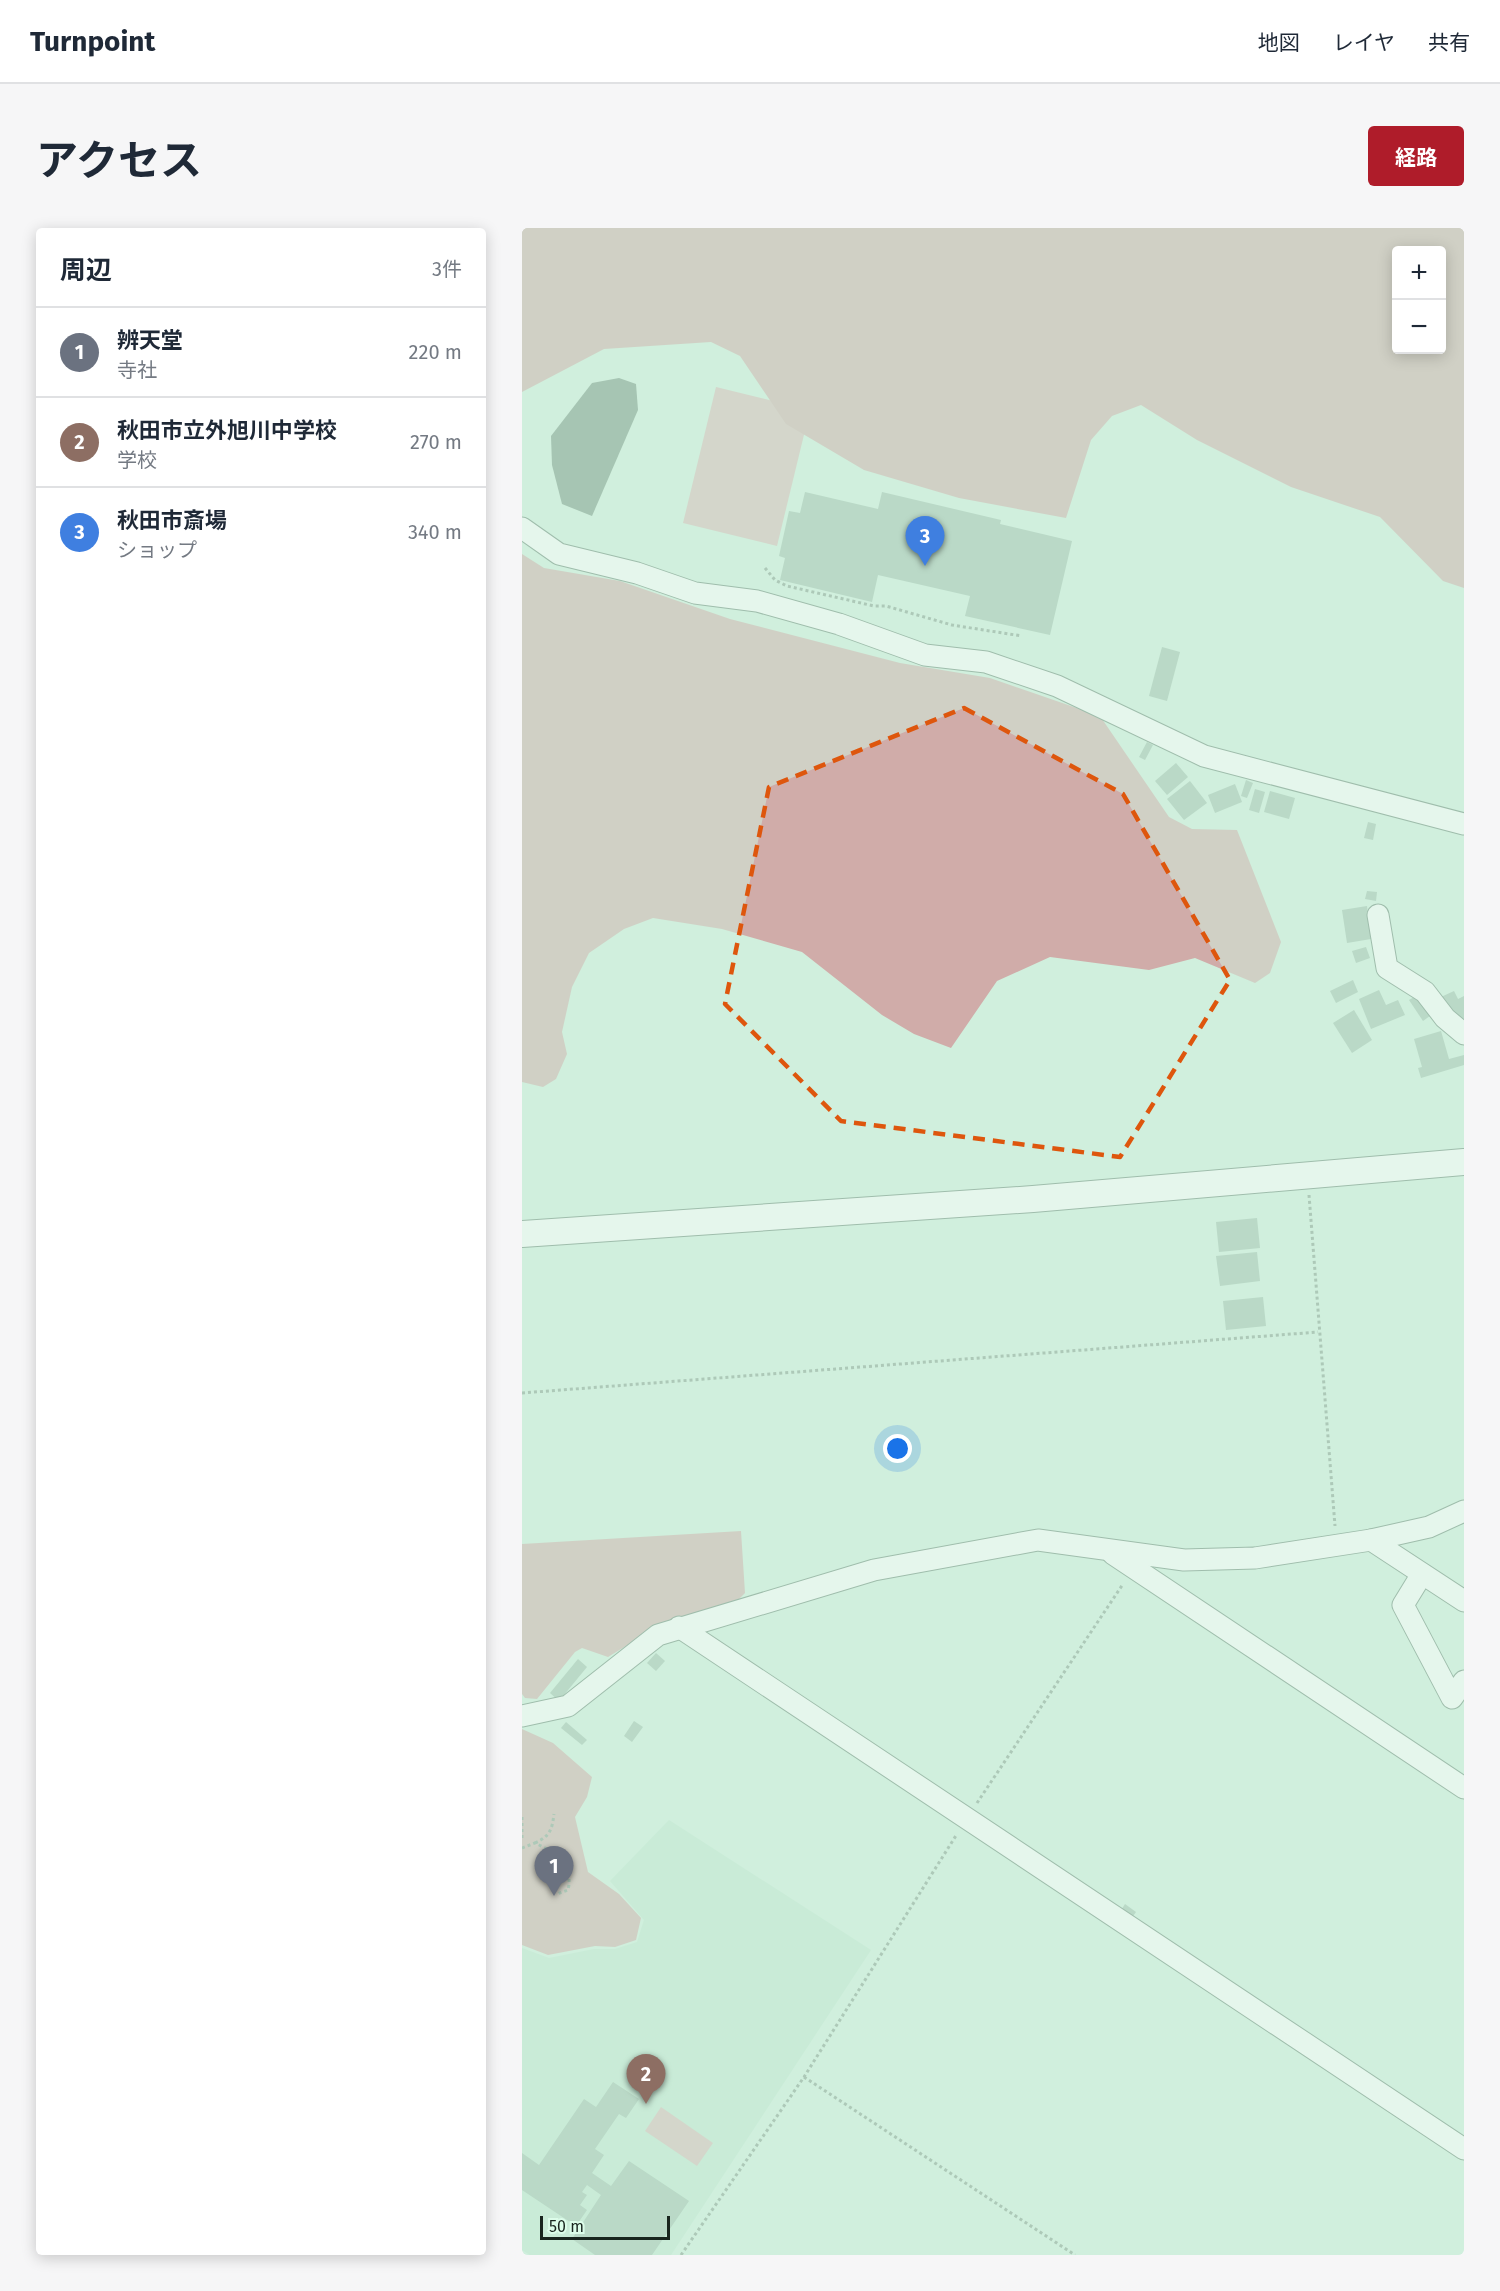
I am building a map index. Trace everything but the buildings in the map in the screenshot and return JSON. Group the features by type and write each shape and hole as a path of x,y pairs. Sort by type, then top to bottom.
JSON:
{"street":[{"path":"522,528 559,554 637,573 695,593 757,601 839,624 925,655 986,662 1057,686 1204,756 1464,824"},
{"path":"1378,915 1387,968 1425,992 1445,1018 1464,1034"},
{"path":"522,1234 1033,1199 1464,1162"},
{"path":"522,1716 568,1706 658,1635 874,1570 1038,1540 1110,1552 1184,1560 1255,1558 1371,1540 1429,1527 1464,1511"},
{"path":"1371,1540 1464,1601"},
{"path":"1110,1552 1464,1788"},
{"path":"1422,1574 1403,1605 1452,1698 1464,1681"},
{"path":"679,1627 1464,2150"}],"path":[{"path":"765,568 775,580 787,586 874,606 886,606 952,625 1023,636"},
{"path":"1308,1175 1317,1332 1336,1546"},
{"path":"522,1393 1317,1332"},
{"path":"681,2255 804,2077 966,1819 1134,1567"},
{"path":"522,1848 546,1838 552,1830 554,1814"},
{"path":"522,1817 522,1838"},
{"path":"535,1843 552,1851 566,1866 570,1881 568,1890 557,1894"},
{"path":"804,2077 1075,2255"}],"highlighted area":[{"path":"964,708 1123,794 1230,980 1120,1157 841,1121 725,1004 769,787"}],"shaded area":[{"path":"522,228 1464,228 1464,588 1443,581 1380,517 1291,487 1197,440 1141,405 1112,416 1091,440 1066,518 959,498 864,470 786,424 740,356 711,342 604,349 522,392"},
{"path":"619,378 636,384 638,410 592,516 562,504 552,465 551,436 592,383"},
{"path":"716,387 810,410 777,546 683,523"},
{"path":"522,554 544,568 620,581 730,619 900,663 990,678 1100,716 1169,817 1192,829 1237,830 1281,942 1270,973 1255,983 1195,958 1149,970 1050,957 997,981 951,1048 914,1034 882,1015 802,952 722,929 653,918 624,929 589,953 572,987 562,1032 567,1054 556,1079 543,1087 522,1082"},
{"path":"741,1531 745,1593 739,1599 657,1627 608,1657 582,1648 575,1652 537,1699 525,1698 522,1694 522,1544"},
{"path":"522,1729 553,1743 592,1777 587,1797 575,1817 588,1872 619,1894 641,1918 636,1940 615,1947 595,1946 548,1955 522,1945"},
{"path":"669,1820 871,1950 671,2255 530,2255 522,2250 522,1948 549,1958 594,1949 615,1949 637,1942 644,1920 610,1881"},
{"path":"661,2107 713,2143 697,2166 645,2131"}],"place":[{"name":"秋田市斎場","path":"925,566"},
{"name":"辨天堂","path":"554,1896"},
{"name":"秋田市立外旭川中学校","path":"646,2104"}]}
